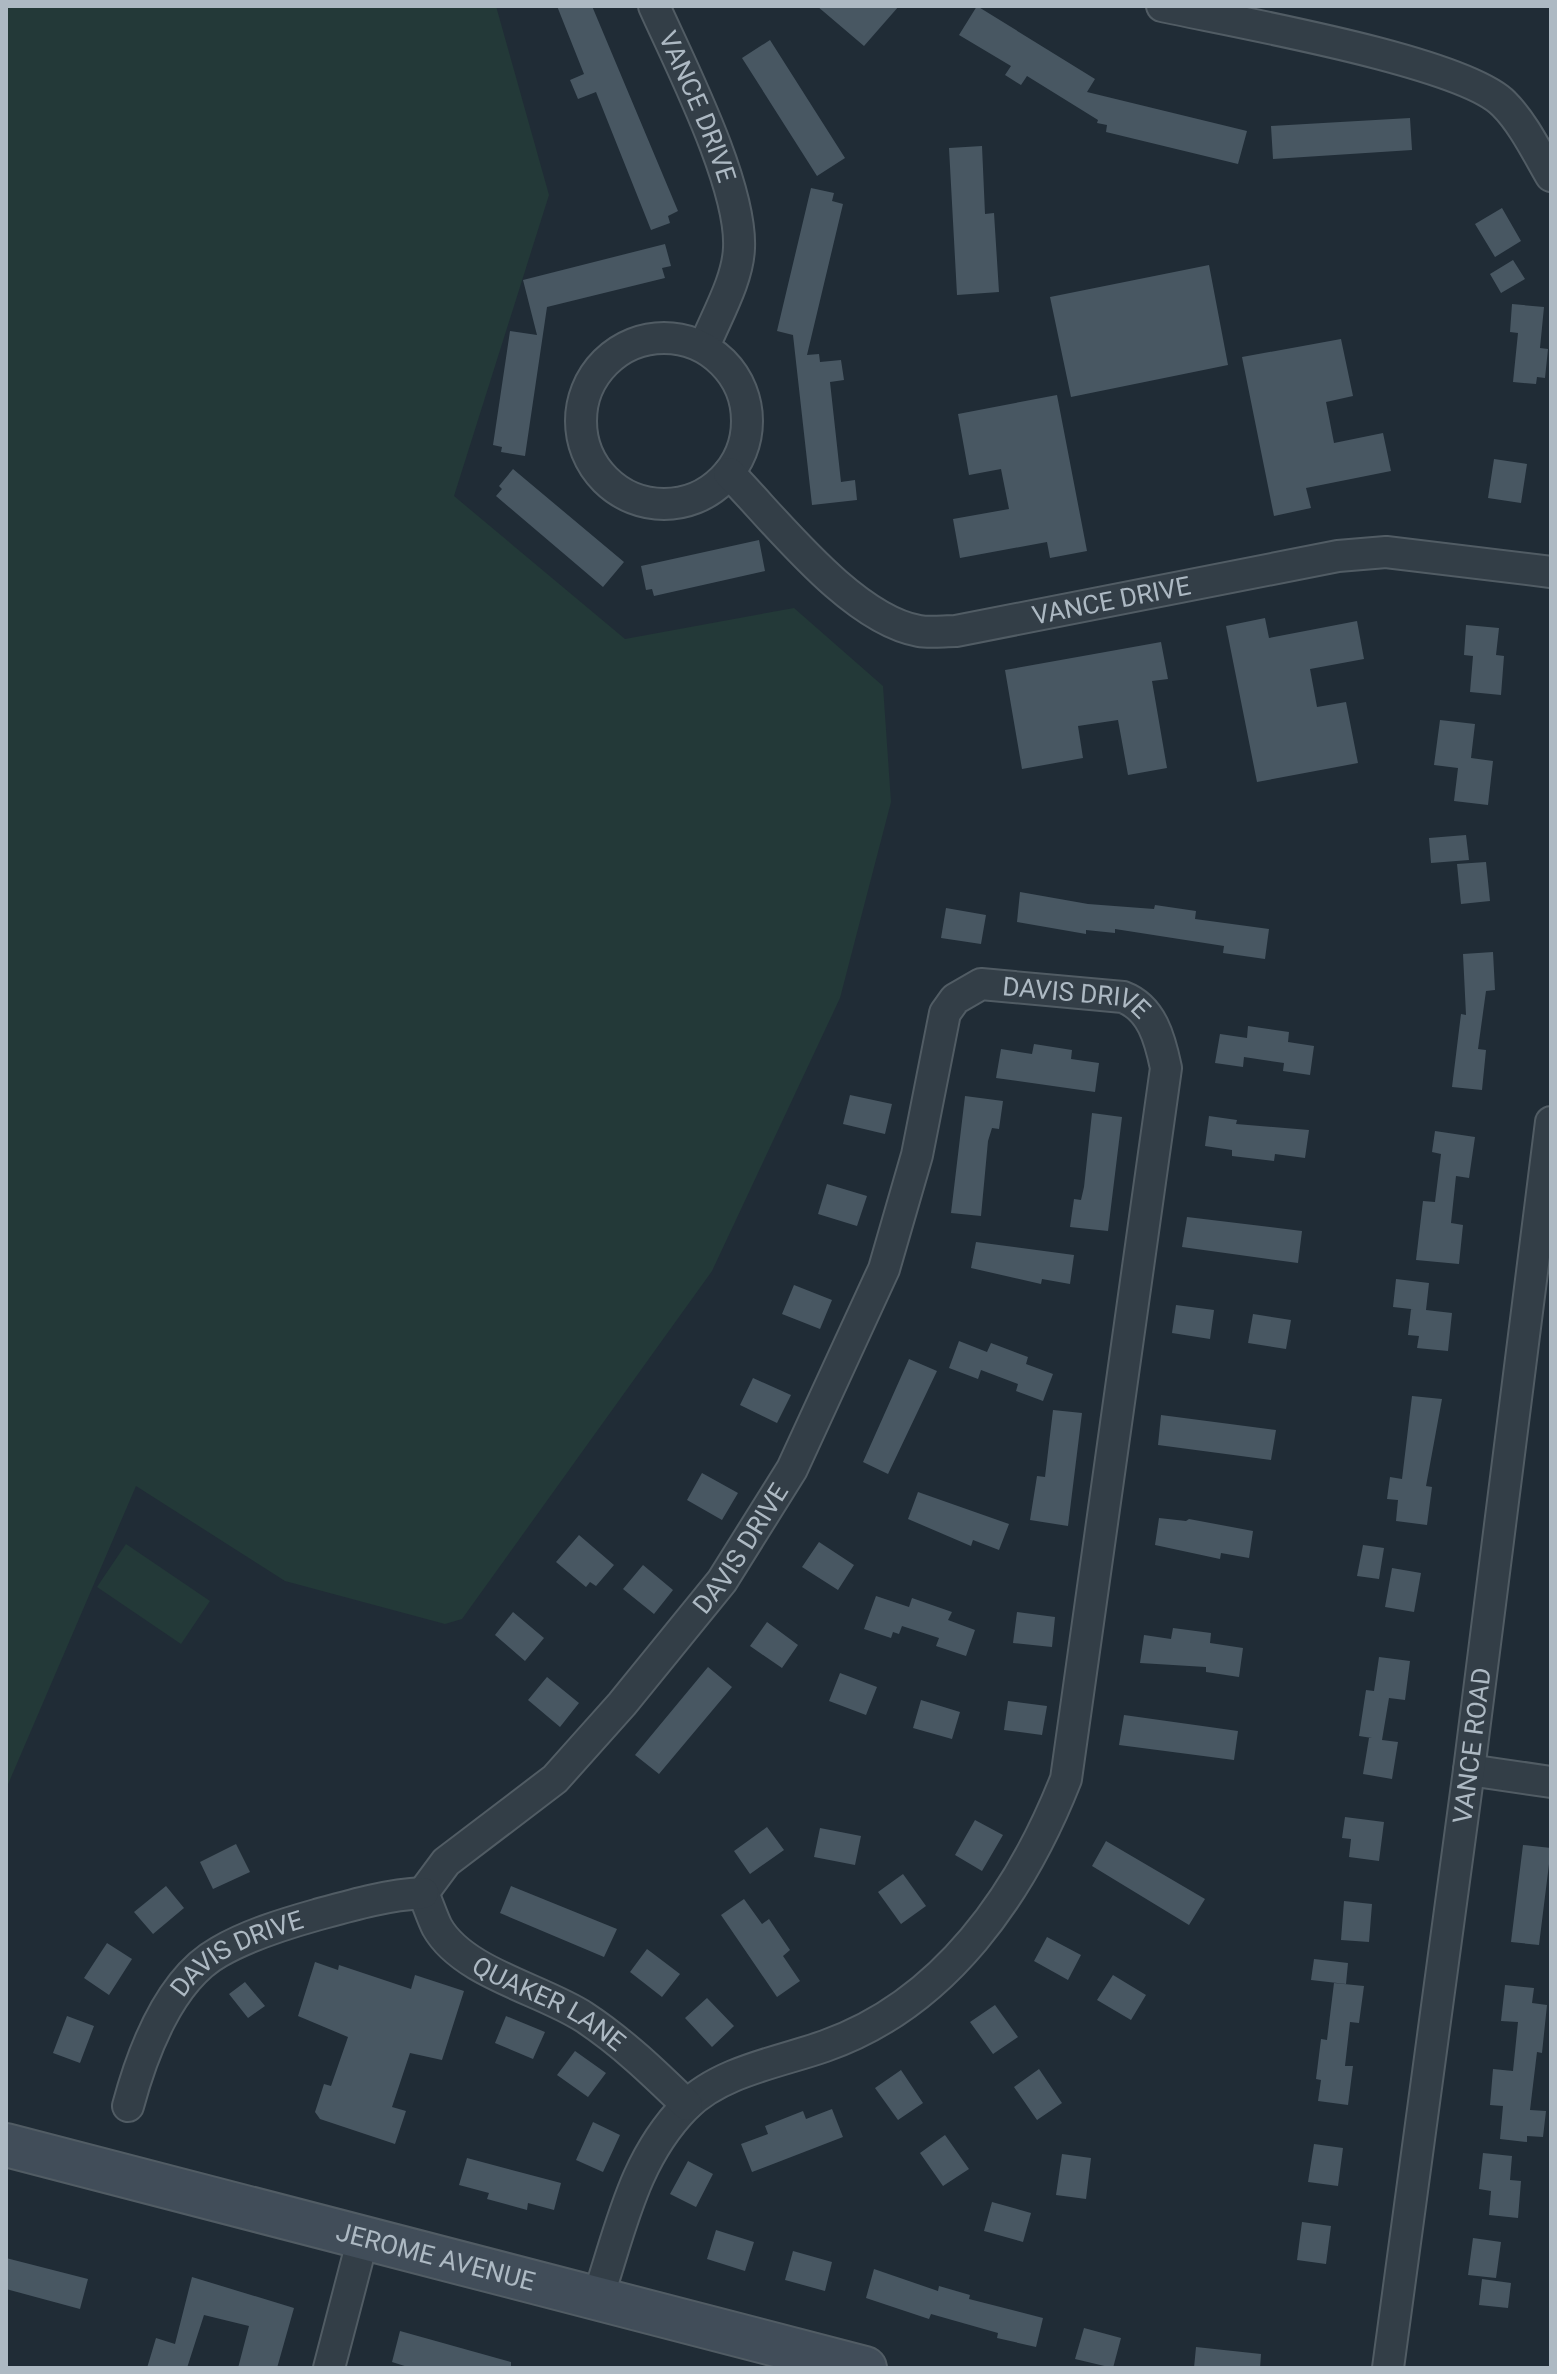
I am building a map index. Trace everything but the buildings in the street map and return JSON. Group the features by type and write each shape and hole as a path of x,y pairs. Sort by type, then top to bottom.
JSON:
{"main road":[{"name":"JEROME AVENUE","path":"6,2145 865,2368"}],"street":[{"name":"VANCE DRIVE","path":"654,6 693,92 735,205 739,250 704,347"},
{"path":"1162,6 1428,67 1476,85 1503,102 1551,176"},
{"path":"673,337 704,347 723,362 738,381 746,404 744,440 729,473 710,490 688,501 663,504 638,500 614,488 595,468 584,444 581,417 586,390 601,367 621,349 646,339 673,337"},
{"name":"VANCE DRIVE","path":"729,473 838,587 888,619 918,631 956,631 1338,556 1386,552 1551,572"},
{"name":"DAVIS DRIVE","path":"128,2106 150,2034 182,1987 217,1953 303,1919 385,1895 423,1893 446,1862 555,1779 622,1704 722,1581 792,1469 884,1269 917,1155 945,1013 955,999 981,984 1123,997 1144,1010 1161,1044 1166,1068 1066,1779 1049,1822 1008,1894 966,1951 916,1997 883,2020 828,2045 731,2077 687,2105 646,2160 632,2188 598,2297"},
{"name":"VANCE ROAD","path":"1388,2368 1469,1770 1551,1122"},
{"path":"1469,1770 1551,1782"},
{"name":"QUAKER LANE","path":"423,1893 438,1929 462,1954 498,1976 535,1990 582,2015 631,2051 687,2105"},
{"path":"329,2368 363,2238"}],"green space":[{"path":"6,6 496,6 549,195 454,496 625,639 794,608 883,686 891,802 840,998 712,1271 462,1619 445,1624 285,1581 136,1486 6,1789"},
{"path":"126,1544 210,1601 181,1644 97,1587"}]}
